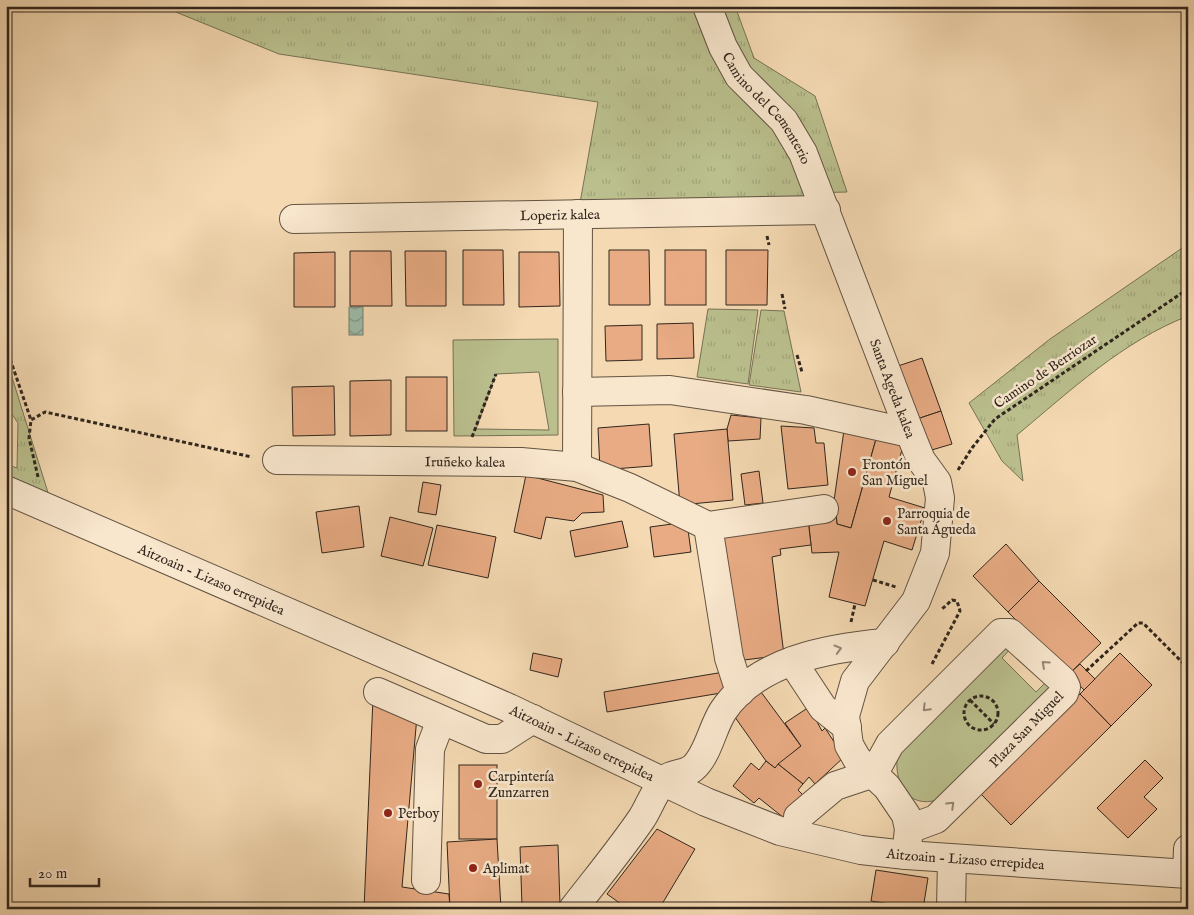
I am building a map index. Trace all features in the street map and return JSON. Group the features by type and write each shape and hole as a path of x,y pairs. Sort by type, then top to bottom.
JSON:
{"street":[{"name":"Camino del Cementerio","path":"707,6 723,47 739,76 784,121 803,153 826,210"},
{"name":"Loperiz kalea","path":"294,218 826,210"},
{"name":"Santa Ageda kalea","path":"826,210 910,433 921,460 936,482 940,498 935,553 916,601 855,682 845,716 849,745 857,759 887,787 906,815 908,842"},
{"path":"578,214 577,467 630,488 708,526 824,508"},
{"path":"578,392 670,390 806,410 910,433"},
{"name":"Iruñeko kalea","path":"277,460 521,462 577,467"},
{"name":"Aitzoain - Lizaso errepidea","path":"6,490 533,719 706,802 780,831 861,850 908,842 952,859 1187,866"},
{"path":"708,526 728,658 740,692"},
{"name":"Plaza San Miguel","path":"874,773 890,744 1002,633 1010,633 1064,680 1066,687 1064,693 949,807 908,842"},
{"path":"573,909 642,818 662,782 671,775 681,774 693,768 699,760 720,716 740,692 768,672 792,661 845,647 885,643"},
{"path":"792,661 823,708 846,727"},
{"path":"378,692 486,740 502,739 533,719"},
{"path":"426,880 430,749 441,720"},
{"path":"798,817 835,786 874,773"},
{"path":"952,859 952,909"}],"path":[{"path":"766,232 769,245"},
{"name":"Camino de Berriozar","path":"940,498 972,448 995,419 1188,289"},
{"path":"782,294 786,309"},
{"path":"6,347 31,420 29,438 45,507"},
{"path":"797,355 802,372"},
{"path":"470,444 496,374"},
{"path":"31,420 45,412 59,414 245,456 277,460"},
{"path":"932,664 960,610 960,606 957,601 952,600 936,614"},
{"path":"1086,671 1138,622 1143,623 1188,668"},
{"path":"965,696 1000,729"},
{"path":"977,696 985,696 993,700 998,716 994,724 987,729 978,730 969,726 964,717 964,708 970,700 977,696"}],"green space":[{"path":"161,6 735,6 754,58 815,96 847,192 805,193 826,210 578,214 598,102 279,54"},
{"path":"1188,244 1188,316 1164,326 1119,353 1017,435 1023,481 1002,461 969,403 1050,339"},
{"path":"708,309 758,310 748,384 697,377"},
{"path":"761,310 784,311 801,392 749,385"},
{"path":"558,339 558,435 454,436 453,340","holes":["539,372 549,430 476,429 496,374"]},
{"path":"6,358 55,515 6,497 6,464 17,468 18,423 6,406"},
{"path":"1008,638 1015,644 1002,658 1036,692 1049,679 1057,688 947,794 933,801 914,799 907,794 899,778 897,758 899,749"}],"water":[{"path":"349,307 363,307 363,335 349,335"}],"building":[{"path":"463,250 503,250 504,305 463,305"},
{"path":"609,250 649,250 650,305 609,305"},
{"path":"665,250 706,250 706,305 665,305"},
{"path":"726,250 768,250 767,305 726,305"},
{"path":"350,251 391,251 392,306 350,306"},
{"path":"405,251 446,251 446,306 406,306"},
{"path":"335,252 335,307 294,307 294,253"},
{"path":"519,252 559,252 560,306 519,307"},
{"path":"693,323 694,358 657,359 657,324"},
{"path":"642,325 642,360 606,361 605,326"},
{"path":"922,358 941,411 914,420 895,367"},
{"path":"406,377 447,377 447,431 406,431"},
{"path":"391,380 391,435 350,436 350,381"},
{"path":"334,386 335,435 293,436 292,387"},
{"path":"941,411 952,444 925,452 914,420"},
{"path":"731,415 761,418 760,439 728,441 727,429"},
{"path":"649,424 652,466 600,470 598,428"},
{"path":"781,426 814,428 816,443 824,443 828,485 788,489"},
{"path":"727,429 733,500 680,505 674,434"},
{"name":"Frontón San Miguel","path":"844,430 876,439 851,528 837,524 836,514 832,515"},
{"name":"Parroquia de Santa Águeda","path":"876,439 903,446 889,497 925,508 912,550 884,541 865,606 829,597 839,552 812,553 808,519 836,514 837,524 851,528"},
{"path":"759,471 763,503 745,505 741,474"},
{"path":"526,475 603,495 604,512 582,513 574,521 546,517 541,539 514,532"},
{"path":"423,482 441,485 436,515 418,512"},
{"path":"359,506 364,547 322,553 316,512"},
{"path":"390,517 433,528 423,566 381,556"},
{"path":"808,519 811,545 780,549 781,555 772,557 784,655 736,661 719,530"},
{"path":"622,521 628,547 575,557 570,531"},
{"path":"687,522 691,552 654,557 650,527"},
{"path":"437,525 496,537 488,578 428,565"},
{"path":"1006,544 1039,581 1008,612 973,576"},
{"path":"1039,581 1101,643 1069,674 1008,612"},
{"path":"533,653 562,659 558,677 530,670"},
{"path":"1120,653 1152,685 1111,726 1080,694"},
{"path":"1080,664 1095,679 1084,690 1069,674"},
{"path":"724,672 727,692 607,712 604,692"},
{"path":"761,692 801,746 775,768 766,761 732,713"},
{"path":"1080,694 1111,726 1011,825 980,793"},
{"name":"Perboy","path":"373,698 417,716 402,887 449,894 450,909 364,909"},
{"path":"809,707 822,731 825,728 844,757 815,784 809,777 803,784 778,764 801,746 785,723"},
{"path":"1145,760 1163,778 1144,797 1157,809 1128,838 1097,808"},
{"path":"766,761 775,768 778,764 803,784 798,790 803,795 784,818 759,798 754,803 733,786 751,763 759,770"},
{"name":"Carpintería Zunzarren","path":"459,765 497,765 497,839 459,839"},
{"path":"657,829 695,849 659,909 628,909 607,894"},
{"name":"Aplimat","path":"497,839 501,909 450,909 447,842"},
{"path":"558,845 560,905 522,906 520,847"},
{"path":"876,870 928,878 923,909 871,901"}],"place":[{"name":"Frontón San Miguel","path":"852,472"},
{"name":"Parroquia de Santa Águeda","path":"887,521"},
{"name":"Carpintería Zunzarren","path":"478,784"},
{"name":"Perboy","path":"388,813"},
{"name":"Aplimat","path":"473,868"}]}
